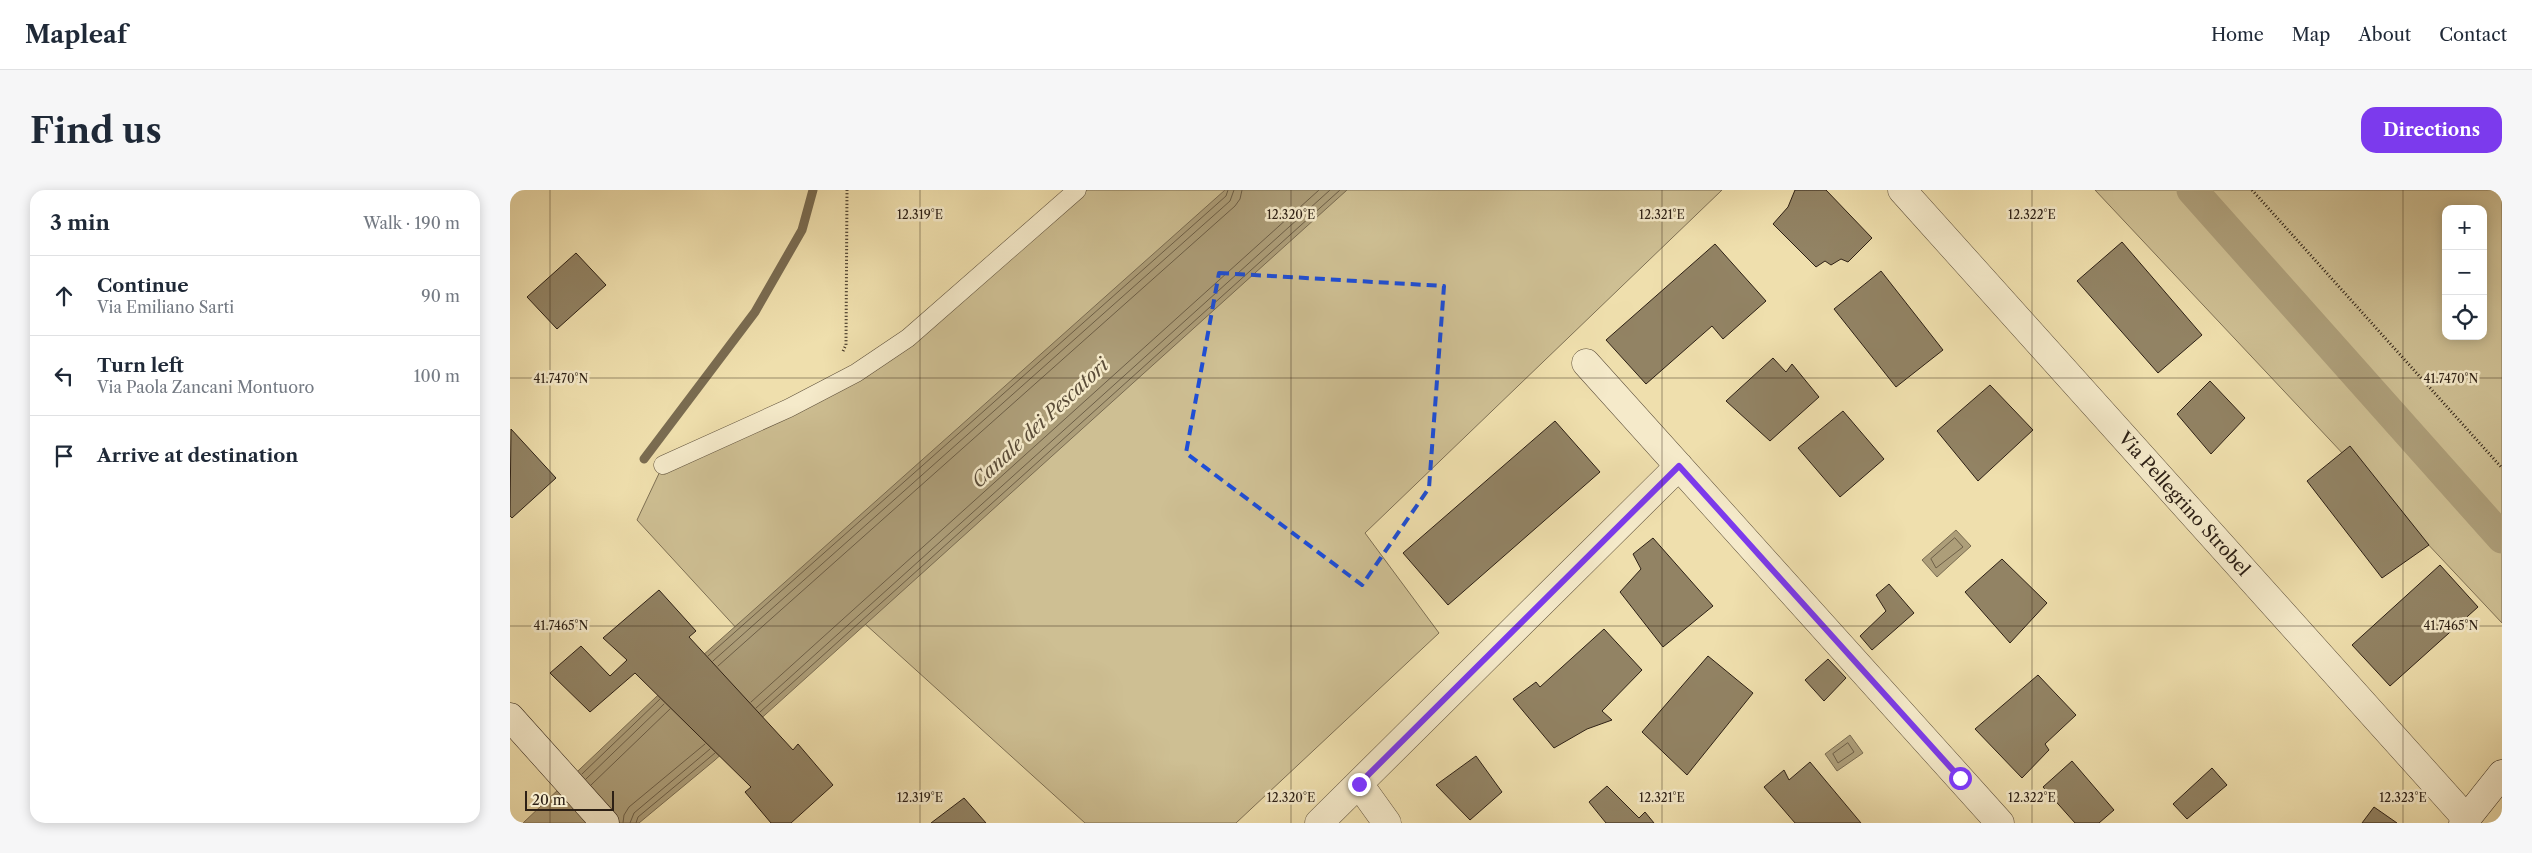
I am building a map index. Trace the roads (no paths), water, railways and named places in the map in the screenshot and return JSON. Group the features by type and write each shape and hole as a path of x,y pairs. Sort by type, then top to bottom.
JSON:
{"street":[{"name":"Via Pellegrino Strobel","path":"1902,190 2465,821"},
{"path":"1586,364 2000,823"},
{"path":"1319,823 1679,466"},
{"path":"510,718 605,823"},
{"path":"2465,821 2502,774"},
{"path":"1359,784 1387,823"}],"lane":[{"path":"663,465 789,408 856,373 908,338 1078,190"}],"water":[{"name":"Canale dei Pescatori","path":"1225,190 1347,190 715,760 639,823 523,823 656,697"},
{"path":"1956,530 1971,546 1937,577 1922,560"},
{"path":"1850,735 1863,753 1837,771 1825,754"}],"waterway":[{"path":"644,459 755,312 802,230 813,190"},
{"path":"2192,190 2502,538"}]}
